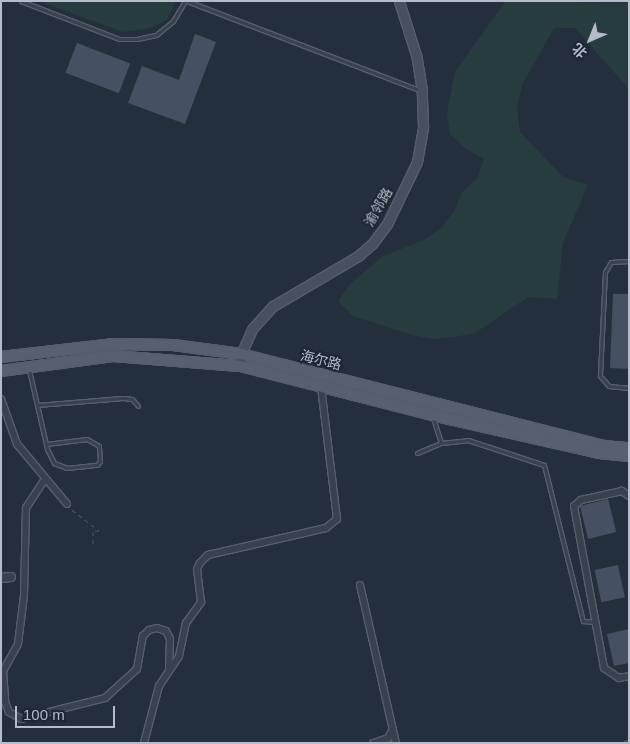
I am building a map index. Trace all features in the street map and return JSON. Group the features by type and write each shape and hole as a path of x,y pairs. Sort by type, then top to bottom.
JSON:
{"main road":[{"name":"渝邻路","path":"240,366 241,354 252,329 273,306 358,256 387,224 418,162 422,127 422,91 416,54 399,1"},
{"name":"海尔路","path":"1,357 114,344 173,346 241,354 604,446 629,448"},
{"name":"海尔路","path":"1,371 113,356 240,366 432,415 598,453 629,456"}],"street":[{"path":"144,743 159,686 179,656 186,623 201,602 197,569 208,555 326,528 336,522 321,387"},
{"path":"1,399 17,444 44,480 67,504"},
{"path":"44,480 26,508 24,595 18,644 2,672 5,702 9,712 21,719 105,698 138,669 143,636 149,630 157,628 166,631 170,639 169,671"},
{"path":"629,496 622,491 581,500 574,506 604,668 619,678 629,676"},
{"path":"1,578 11,577"},
{"path":"360,585 396,743"},
{"path":"373,743 388,738 392,731"}],"lane":[{"path":"21,1 119,39 137,39 156,35 173,21 186,1 422,91"},
{"path":"629,261 611,262 604,272 600,376 609,386 629,388"},
{"path":"28,367 46,444 54,463 60,467 97,465 100,461 99,446 87,439 46,444"},
{"path":"37,405 123,398 132,400 138,406"},
{"path":"432,415 441,444"},
{"path":"416,453 441,444 468,440 544,465 583,621 595,622"}],"path":[{"path":"67,504 81,519 90,521 100,530 94,532 94,545"}],"green space":[{"path":"38,1 176,1 167,19 151,28 123,32"},
{"path":"506,1 629,3 629,89 575,28 554,28 522,85 517,109 520,132 563,177 588,185 563,243 557,299 528,297 475,333 432,339 412,335 353,316 338,301 350,284 383,256 424,240 441,228 454,211 462,192 477,179 484,159 466,149 450,134 447,113 455,72"}],"building":[{"path":"195,34 216,42 185,124 128,103 142,66 179,80"},
{"path":"77,43 130,63 119,93 66,73"},
{"path":"613,294 629,294 629,369 610,368"},
{"path":"608,499 616,532 588,539 580,506"},
{"path":"618,565 625,597 601,602 595,570"},
{"path":"629,629 629,663 614,666 607,634"}],"railway":[{"path":"624,743 629,742"}]}
